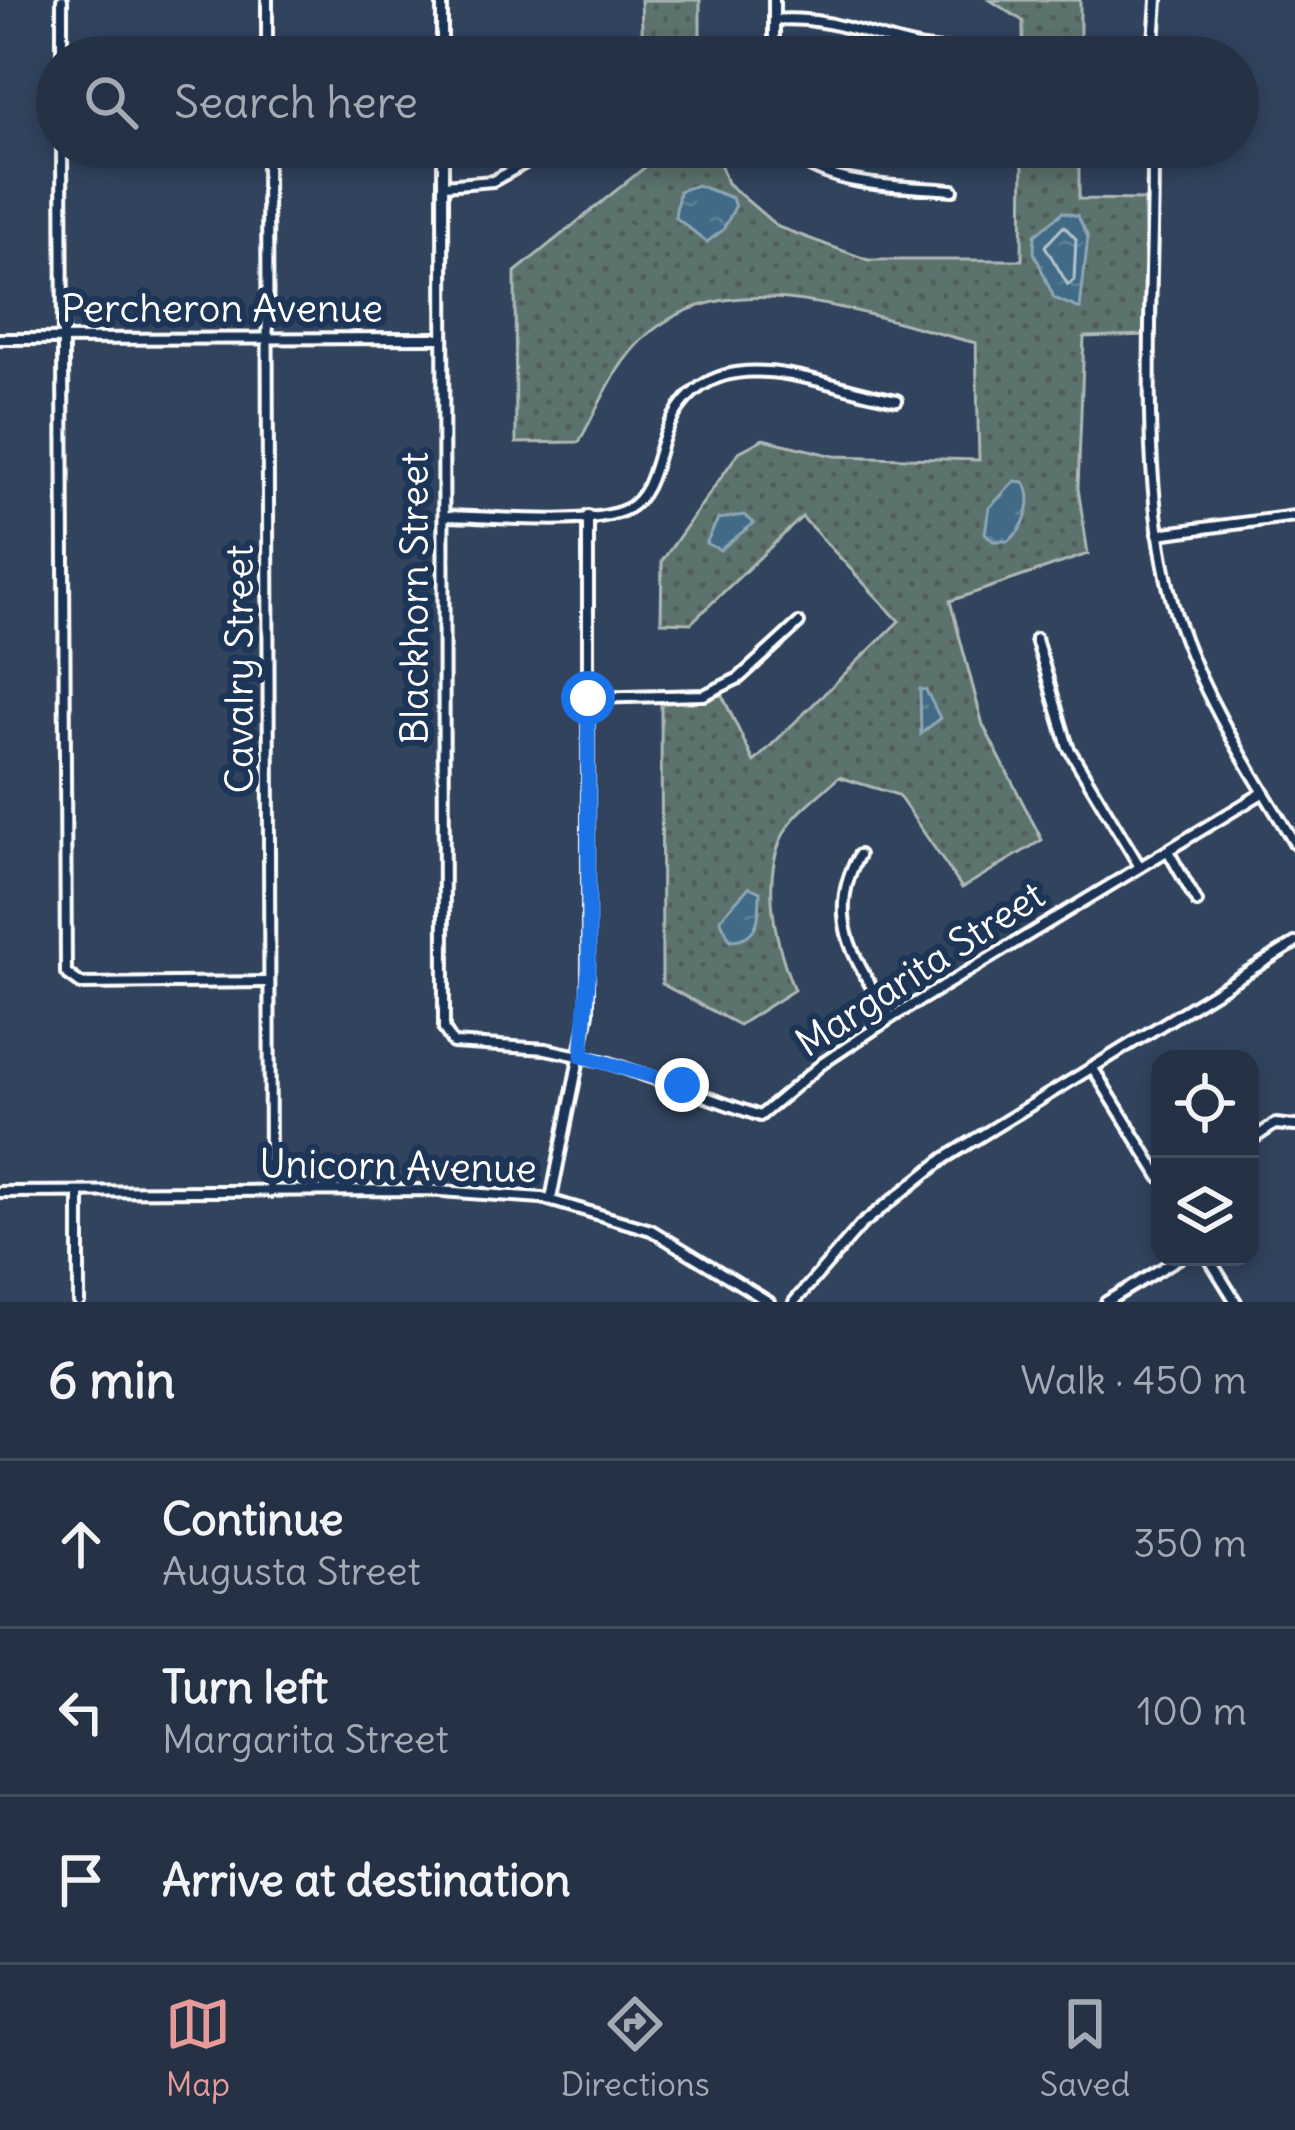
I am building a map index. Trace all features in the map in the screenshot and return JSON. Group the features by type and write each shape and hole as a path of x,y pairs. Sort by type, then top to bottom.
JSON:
{"street":[{"path":"62,0 62,36"},
{"path":"267,0 267,36"},
{"path":"442,0 442,36"},
{"path":"774,0 774,36"},
{"path":"1155,36 1157,0"},
{"path":"774,20 822,18 880,36"},
{"path":"62,168 64,943 70,979 81,983 269,982"},
{"name":"Cavalry Street","path":"267,168 270,1192"},
{"name":"Blackhorn Street","path":"443,168 444,1029 457,1044"},
{"path":"443,185 493,182 517,168"},
{"path":"821,168 868,184 953,190"},
{"path":"1154,168 1158,535 1189,649 1295,844"},
{"name":"Percheron Avenue","path":"0,339 443,338"},
{"path":"444,516 619,512 638,501 679,408 722,376 778,370 897,400"},
{"path":"551,1199 582,1056 589,969 588,516"},
{"path":"1158,535 1295,516"},
{"path":"588,698 704,695 739,678 799,623"},
{"path":"1036,639 1068,747 1140,867"},
{"name":"Margarita Street","path":"457,1044 582,1056 650,1073 747,1116 760,1116 823,1063 891,1018 1264,792"},
{"path":"1168,850 1196,902"},
{"path":"859,855 842,892 841,924 891,1018"},
{"path":"794,1302 888,1201 1010,1117 1295,943"},
{"path":"1093,1067 1151,1162"},
{"path":"1259,1135 1275,1124 1295,1126"},
{"name":"Unicorn Avenue","path":"0,1192 426,1190 551,1199 651,1230 769,1302"},
{"path":"79,1192 79,1302"},
{"path":"1106,1302 1166,1266"},
{"path":"1214,1266 1236,1302"}],"green space":[{"path":"641,0 700,0 700,36 642,36"},
{"path":"990,0 1080,0 1080,36 1023,36 1023,21"},
{"path":"644,168 722,168 727,183 778,227 868,260 1022,260 1023,168 1079,168 1079,199 1144,200 1147,335 1084,337 1078,488 1088,554 950,601 983,725 1042,840 962,888 898,795 839,777 796,816 776,856 772,878 775,925 794,990 739,1025 662,984 661,704 722,695 754,762 899,621 802,517 691,623 661,622 662,561 739,452 763,439 834,456 979,460 976,343 799,300 710,303 670,319 635,347 579,442 516,443 515,272"}],"water":[{"path":"697,185 732,198 735,207 723,230 707,242 675,217 679,191"},
{"path":"1063,212 1078,216 1088,237 1080,309 1054,298 1034,252 1035,235"},
{"path":"1015,481 1024,482 1027,489 1027,514 1008,541 993,541 985,533 989,508"},
{"path":"744,515 754,523 720,550 706,543 718,519"},
{"path":"920,689 926,690 940,718 921,734"},
{"path":"749,887 760,892 756,925 747,936 730,940 720,919"}],"route":[{"path":"588,698 589,969 582,1056 682,1085"}]}
